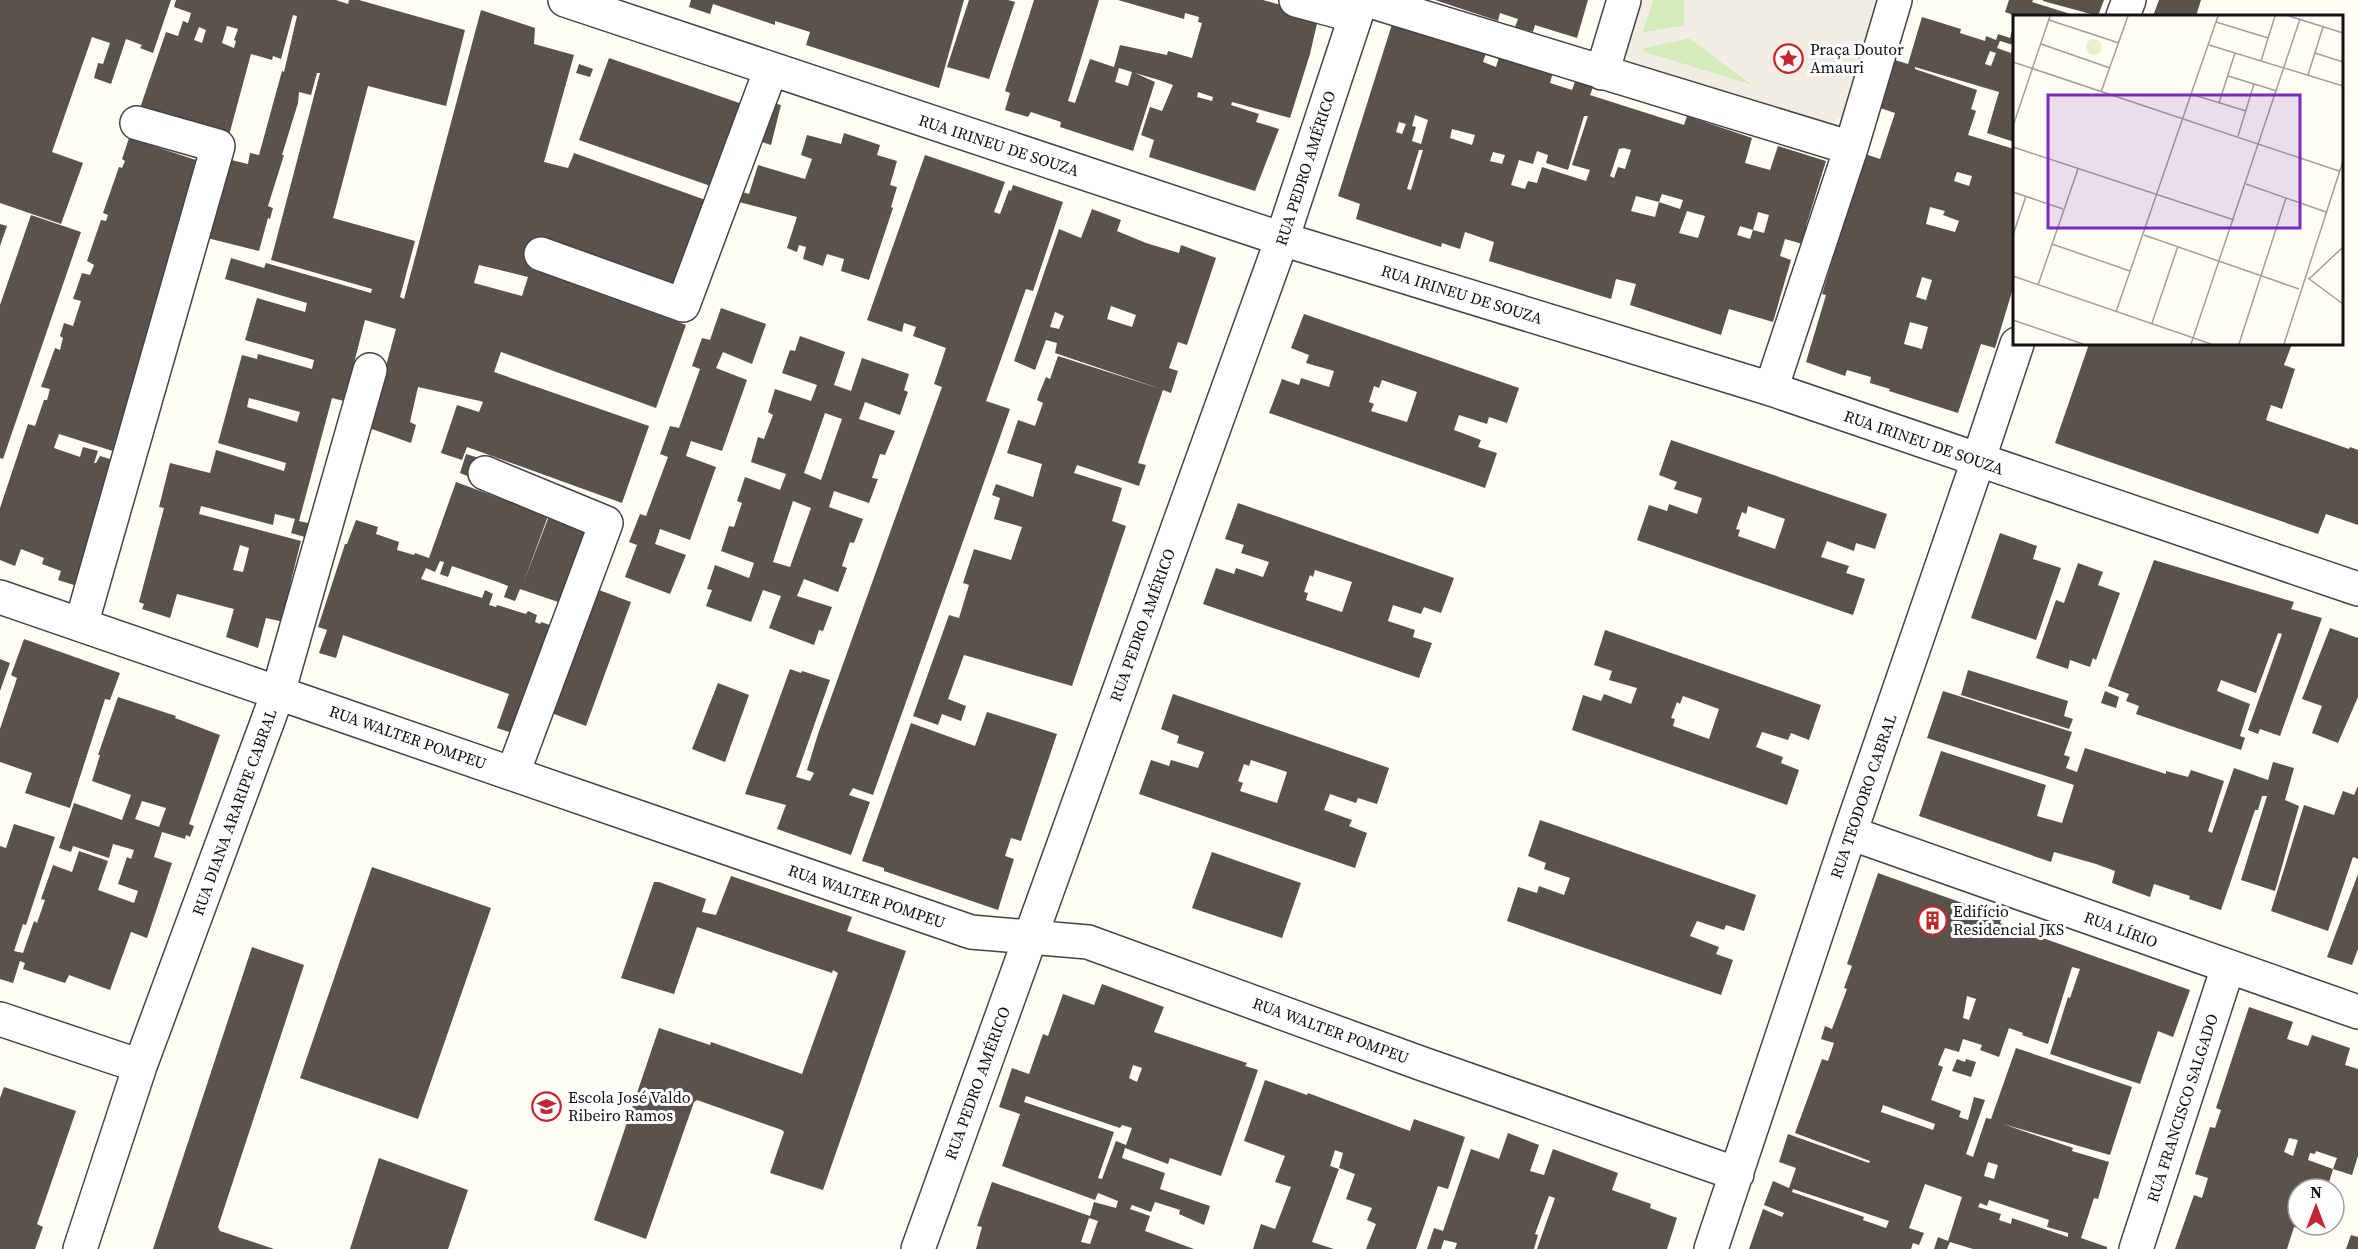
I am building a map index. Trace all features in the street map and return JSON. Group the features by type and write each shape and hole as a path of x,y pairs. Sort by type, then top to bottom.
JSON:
{"street":[{"name":"RUA IRINEU DE SOUZA","path":"565,0 1282,239 1771,389 2358,589"},
{"path":"1296,0 1361,5 1602,73 1851,148"},
{"path":"1602,73 1624,0"},
{"path":"1771,389 1851,148 1895,0"},
{"path":"2123,15 2129,0"},
{"name":"RUA PEDRO AMÉRICO","path":"918,1249 1282,239 1361,5"},
{"path":"542,254 684,306 771,69"},
{"path":"81,625 218,146 137,123"},
{"name":"RUA TEODORO CABRAL","path":"1712,1249 1850,833 2017,345"},
{"name":"RUA DIANA ARARIPE CABRAL","path":"81,1249 140,1066 278,693 370,370"},
{"path":"484,473 606,523 513,773"},
{"name":"RUA WALTER POMPEU","path":"0,597 971,932 1088,942 1420,1063 1737,1174"},
{"name":"RUA LÍRIO","path":"1850,833 2358,1012"},
{"name":"RUA FRANCISCO SALGADO","path":"2136,1249 2228,967"},
{"path":"0,1018 140,1066"}],"green space":[{"path":"1653,0 1684,0 1684,26 1642,33"},
{"path":"1689,38 1754,86 1644,52 1643,48"}],"shaded area":[{"name":"Praça Doutor Amauri","path":"1640,0 1653,0 1642,33 1684,26 1684,0 1878,0 1844,116 1828,125 1633,64 1624,51","holes":["1689,38 1752,84 1644,52 1643,48"]}],"building":[{"path":"0,0 171,0 153,53 140,48 142,45 126,39 111,84 94,78 98,63 103,64 110,43 92,37 52,152 83,163 61,224 0,203"},
{"path":"176,0 336,0 348,4 349,0 359,0 465,30 446,106 368,86 333,218 415,241 400,297 404,299 481,10 535,28 534,44 574,55 544,162 568,168 574,153 714,203 682,286 542,238 531,269 686,325 656,408 501,352 494,372 649,426 622,503 467,447 462,460 441,453 457,405 479,412 483,402 480,401 418,387 410,422 416,425 411,443 369,428 396,329 365,320 352,371 356,372 348,402 332,398 299,521 317,525 312,539 291,533 295,519 275,514 273,525 201,506 199,514 301,541 290,585 303,588 293,624 266,618 258,648 226,637 234,609 177,594 170,618 142,609 144,604 139,602 164,508 159,507 170,463 210,473 216,450 284,471 286,463 218,443 242,355 257,359 258,354 312,369 314,360 245,340 257,298 305,312 307,303 225,279 231,258 264,268 266,263 371,293 372,289 271,260 320,73 317,73 311,95 299,92 298,103 282,155 284,155 268,206 273,208 259,251 203,237 223,158 248,164 250,153 259,155 282,71 284,72 297,16 293,15 281,59 273,56 272,60 251,54 228,139 140,108 166,32 178,36 183,21 188,23 191,13 174,7","holes":["227,26 238,29 234,48 222,43","199,27 206,30 202,43 194,40","479,265 528,277 522,296 474,283","249,398 300,412 297,422 247,407","240,545 249,548 243,572 233,570"]},
{"path":"691,0 964,0 939,88 806,45 810,32 775,21 775,25 713,4 710,14 689,7"},
{"path":"969,0 1015,2 989,79 947,67"},
{"path":"1034,0 1099,0 1068,101 1075,103 1090,59 1114,67 1120,45 1167,55 1168,51 1192,58 1202,23 1198,22 1199,17 1185,13 1184,19 1118,0 1263,0 1319,15 1310,54 1290,118 1232,102 1231,105 1259,114 1256,122 1279,129 1255,191 1149,157 1154,140 1141,135 1150,107 1162,111 1173,85 1135,73 1155,82 1133,151 1060,127 1061,122 1031,112 1028,117 1005,110 1010,93 1005,91","holes":["1119,68 1132,72 1128,86 1115,82","1198,92 1213,97 1212,101 1197,97"]},
{"path":"1435,0 1588,0 1577,38 1535,25 1533,32 1515,27 1518,19 1500,13 1498,21"},
{"path":"2009,0 2033,0 2032,2 2074,15 2013,15 2005,12"},
{"path":"2043,0 2104,0 2098,15 2094,15"},
{"path":"2159,0 2201,0 2196,15 2153,15"},
{"path":"1922,17 1961,29 1960,33 1985,41 1986,36 1996,40 1998,34 2010,38 2013,28 2013,45 2013,142 1987,133 1999,92 1915,67 1915,69 1977,90 1971,109 1976,111 1968,135 2013,149 2013,288 1995,348 1981,344 1958,413 1889,391 1890,389 1870,383 1871,377 1847,370 1845,376 1806,362 1826,295 1822,294 1865,154 1880,159 1895,113 1880,108 1895,60 1908,64","holes":["2000,41 2013,45 2011,53 1997,48","1990,51 1996,53 1991,66 1985,64","1957,172 1972,176 1969,186 1954,181","1930,207 1945,211 1943,215 1959,221 1955,232 1926,224","1922,277 1932,280 1926,300 1916,297","1910,322 1928,327 1922,349 1904,344"]},
{"path":"1393,21 1487,50 1483,62 1496,67 1500,54 1553,72 1550,83 1572,90 1576,79 1594,85 1590,95 1684,125 1687,116 1752,138 1745,163 1770,170 1778,146 1826,161 1806,226 1811,228 1806,245 1785,239 1780,256 1791,260 1773,322 1729,309 1721,335 1630,305 1636,284 1616,279 1611,299 1489,261 1494,242 1465,232 1460,249 1442,243 1441,247 1356,219 1360,204 1338,196","holes":["1415,115 1428,120 1421,144 1412,141 1416,127 1412,126","1584,116 1588,116 1572,165 1590,170 1586,181 1542,167 1537,183 1528,181 1525,189 1511,185 1519,160 1533,164 1537,151 1548,155 1546,163 1568,170","1399,122 1406,124 1402,134 1396,132","1452,129 1475,135 1472,145 1450,138","1619,149 1631,150 1625,169 1618,167 1614,178 1610,176","1419,150 1423,150 1411,190 1407,189","1493,152 1505,155 1502,164 1490,161","1662,194 1683,200 1680,209 1659,202","1636,196 1659,202 1655,217 1631,211","1687,211 1705,216 1698,238 1679,233","1758,212 1769,215 1764,233 1753,230","1740,226 1753,230 1750,239 1737,235"]},
{"path":"609,58 751,107 719,189 579,140"},
{"path":"579,64 593,69 590,77 576,73"},
{"path":"766,101 781,105 771,145 753,139"},
{"path":"844,133 880,145 877,155 897,161 890,185 897,187 891,207 893,208 869,280 841,271 844,259 827,254 823,266 803,259 806,247 799,245 797,252 787,248 797,217 731,200 735,190 749,194 758,165 805,179 812,159 801,155 807,135 841,144"},
{"path":"129,138 196,160 116,452 59,434 54,448 80,457 83,447 98,451 94,463 100,456 113,460 96,514 99,514 74,585 58,580 61,571 42,564 44,558 21,549 15,566 0,560 0,508 28,424 35,426 44,400 47,400 50,389 41,387 55,348 60,350 63,338 60,336 64,323 73,326 81,301 73,299 82,273 90,275 94,265 87,261 101,220 106,221 108,215 103,213 119,167 122,168 125,161 122,159"},
{"path":"925,155 1005,182 994,212 1000,214 1013,185 1063,202 1033,291 1026,289 986,401 1010,409 873,795 853,788 849,795 870,802 851,855 777,829 786,805 745,794 790,669 830,680 796,777 810,781 814,773 807,770 818,734 942,387 934,384 946,348 913,336 916,327 904,323 902,332 867,320"},
{"path":"1092,209 1121,220 1117,231 1146,243 1179,253 1181,245 1216,258 1187,345 1178,342 1169,368 1178,371 1171,393 1163,390 1146,439 1138,463 1146,465 1139,486 1077,465 1074,473 1122,488 1112,521 1126,526 1072,686 964,655 948,699 966,706 961,721 942,714 938,725 913,716 949,615 959,618 969,585 963,583 974,549 1011,560 1022,527 994,519 1000,498 992,495 996,484 1033,497 1042,464 1007,453 1018,420 1035,426 1043,403 1037,400 1046,377 1050,379 1058,356 1161,389 1055,353 1057,343 1046,340 1035,370 1014,361 1059,229 1081,238","holes":["1111,306 1136,315 1132,327 1107,319","1055,312 1064,316 1059,329 1050,327"]},
{"path":"31,215 81,232 3,459 0,458 0,305"},
{"path":"0,224 7,226 0,246"},
{"path":"721,308 766,324 752,364 723,352 716,368 747,380 722,451 691,441 686,456 716,467 690,540 660,529 655,544 686,555 670,594 625,577 637,545 629,542 640,514 646,516 668,457 660,454 670,426 679,428 700,369 692,366 702,338 710,340"},
{"path":"1304,314 1519,388 1507,423 1489,417 1487,424 1459,415 1454,430 1481,440 1478,447 1497,453 1485,488 1269,413 1282,379 1299,385 1301,378 1329,387 1334,371 1306,363 1309,355 1291,348","holes":["1382,380 1417,392 1407,422 1371,411 1374,404 1369,402 1374,386 1379,388"]},
{"path":"800,336 845,352 834,385 851,391 862,358 909,374 904,390 908,392 900,415 865,402 859,419 895,431 885,455 880,454 872,478 878,479 869,503 834,491 829,507 863,519 854,543 850,542 842,566 847,568 838,592 804,579 797,596 832,607 823,631 819,630 814,645 769,628 781,596 763,590 751,622 706,606 712,590 707,589 715,565 749,578 754,563 721,551 729,526 734,527 742,503 737,501 745,477 780,490 786,474 751,462 758,437 764,439 773,415 768,412 775,389 811,401 817,385 782,373 790,350 795,351","holes":["825,413 842,419 821,480 804,473","793,501 811,508 790,567 773,562"]},
{"path":"2089,345 2292,345 2284,365 2295,369 2282,409 2271,405 2266,420 2349,449 2350,447 2358,450 2358,525 2326,514 2318,534 2055,443"},
{"path":"1671,440 1887,514 1875,549 1856,543 1854,551 1827,541 1821,557 1849,566 1846,573 1865,579 1853,615 1637,540 1649,505 1667,511 1669,504 1697,514 1702,498 1674,489 1677,482 1659,475","holes":["1748,506 1785,519 1775,549 1738,536 1740,530 1736,529 1742,512 1746,514"]},
{"path":"466,454 479,458 472,478 460,473"},
{"path":"456,482 548,516 523,584 549,516 594,533 567,605 520,589 515,601 504,597 508,586 498,582 452,566 448,577 440,574 444,562 440,561 435,572 426,568 421,579 482,598 485,590 493,594 489,605 496,607 497,605 526,614 528,611 537,615 535,622 559,628 521,736 497,728 509,694 343,635 336,658 319,653 327,630 318,627 345,544 347,544 356,520 378,527 376,534 399,542 397,550 429,558"},
{"path":"1238,503 1454,578 1441,613 1424,607 1421,614 1393,605 1388,621 1415,630 1413,637 1432,643 1419,678 1203,604 1216,568 1234,574 1236,568 1263,577 1269,562 1241,553 1244,545 1225,539","holes":["1315,570 1352,582 1342,612 1306,600 1308,593 1304,592 1310,575 1313,577"]},
{"path":"2000,533 2037,546 2033,559 2061,568 2036,640 1971,618"},
{"path":"2154,560 2294,602 2291,609 2322,618 2280,736 2260,729 2258,734 2248,730 2282,634 2278,633 2256,693 2221,680 2217,691 2250,704 2240,736 2245,738 2241,750 2136,714 2139,706 2126,701 2129,694 2108,686"},
{"path":"2078,563 2103,572 2098,585 2120,593 2096,660 2093,658 2090,667 2070,660 2068,669 2036,658 2056,600 2064,603"},
{"path":"591,587 631,602 586,726 546,711"},
{"path":"2330,628 2358,638 2358,697 2338,743 2312,733 2322,706 2302,699"},
{"path":"1605,630 1821,705 1809,740 1791,733 1788,740 1762,732 1756,747 1783,757 1781,763 1799,770 1787,805 1572,730 1583,695 1601,701 1604,694 1631,704 1637,688 1609,680 1612,671 1594,665","holes":["1683,696 1719,709 1709,739 1673,726 1675,719 1671,718 1677,702 1680,704"]},
{"path":"24,639 120,673 110,700 105,699 70,808 25,793 32,773 0,762 0,729 17,678 11,675"},
{"path":"0,659 10,663 0,691"},
{"path":"1968,670 2068,701 2064,716 2073,719 2069,729 1961,695"},
{"path":"718,683 749,695 725,762 692,749"},
{"path":"1943,691 2072,732 2064,755 2070,757 2066,768 2077,772 2085,748 2166,774 2166,771 2188,777 2191,770 2224,781 2208,831 2212,833 2234,768 2268,780 2273,762 2294,768 2285,800 2299,806 2275,891 2241,880 2267,796 2262,796 2258,810 2255,810 2221,910 2189,899 2190,896 2154,884 2150,897 2112,883 2115,871 2096,864 2054,852 2051,862 1919,816 1941,751 2046,785 2037,816 2062,823 2074,785 1927,738"},
{"path":"2105,691 2119,697 2116,708 2101,703"},
{"path":"1173,694 1389,768 1377,804 1358,798 1356,803 1330,794 1324,810 1352,820 1349,826 1367,833 1355,868 1139,794 1151,760 1169,766 1171,760 1198,768 1204,752 1177,743 1179,736 1161,729","holes":["1251,760 1287,772 1277,803 1240,791 1243,783 1238,781 1244,764 1249,766"]},
{"path":"118,697 176,716 175,718 220,735 189,824 194,826 190,837 186,835 185,839 162,832 154,857 172,863 147,938 131,932 110,990 69,975 65,983 23,969 25,963 20,961 13,983 0,979 0,846 6,848 14,824 55,837 26,925 23,924 14,951 23,953 34,921 37,923 45,900 41,899 53,865 72,872 79,851 108,861 98,890 134,903 138,891 118,884 127,857 131,859 134,850 113,844 109,858 73,846 71,852 59,848 74,803 122,820 131,795 92,781 100,755 98,755","holes":["142,801 166,808 159,827 135,819"]},
{"path":"987,712 1057,734 1021,841 1011,838 1005,856 1014,859 998,910 884,871 884,868 862,861 911,723 975,746"},
{"path":"2358,786 2358,859 2353,857 2328,931 2271,911 2304,805 2334,815 2343,791 2354,795"},
{"path":"1540,820 1756,895 1744,931 1726,925 1724,930 1697,921 1690,936 1719,947 1716,954 1733,960 1721,995 1507,921 1518,887 1537,893 1539,886 1564,895 1570,878 1544,869 1546,863 1528,856"},
{"path":"1212,852 1301,883 1282,938 1192,908"},
{"path":"372,867 491,908 418,1119 300,1078"},
{"path":"1878,873 2002,917 2000,923 2190,990 2173,1037 2158,1031 2140,1084 2050,1054 2068,997 2070,998 2080,969 2072,967 2048,1044 2009,1028 1999,1057 1980,1050 1982,1045 1963,1039 1959,1052 1945,1048 1938,1065 1943,1067 1931,1100 1961,1111 1959,1117 1968,1120 1974,1097 1985,1100 1966,1154 1973,1157 1986,1118 1991,1119 2016,1048 2132,1087 2110,1155 2003,1124 2073,1148 2072,1151 2109,1162 2098,1199 2094,1198 2081,1238 2107,1247 2107,1249 1973,1249 1950,1242 1947,1249 1934,1249 1938,1237 1948,1241 1962,1197 1925,1184 1909,1228 1924,1233 1919,1245 1913,1243 1911,1249 1749,1249 1763,1209 1782,1217 1784,1213 1764,1205 1773,1181 1789,1188 1796,1168 1779,1162 1788,1134 1869,1163 1870,1161 1795,1133 1822,1059 1828,1061 1834,1043 1821,1039 1825,1026 1832,1029 1847,989 1844,988 1852,966 1847,964","holes":["1967,996 1976,999 1969,1020 1963,1018","1883,1105 1935,1124 1933,1130 1881,1112","1988,1162 1998,1165 1994,1179 1984,1176","1793,1189 1889,1221 1886,1228 1863,1220 1864,1217 1792,1192","1989,1200 2049,1220 2047,1227 2068,1233 2068,1237 2012,1218 2011,1224 1999,1220 2001,1214 1978,1207 1980,1203 1987,1206"]},
{"path":"2358,874 2358,949 2352,965 2327,957"},
{"path":"731,876 852,917 847,931 906,951 823,1190 770,1173 784,1132 782,1130 697,1100 694,1102 646,1239 594,1220 659,1028 710,1045 711,1042 802,1074 838,973 833,970 832,973 697,927 674,994 621,978 654,882 706,899 702,912 716,915"},
{"path":"252,947 304,965 218,1227 220,1231 274,1249 153,1249"},
{"path":"1102,984 1164,1007 1154,1032 1247,1063 1245,1066 1258,1070 1221,1176 1170,1158 1168,1164 1125,1148 1122,1158 1165,1173 1160,1189 1210,1206 1204,1225 1179,1214 1180,1210 1155,1202 1151,1212 1132,1205 1130,1209 1150,1216 1145,1231 1194,1249 976,1249 982,1227 977,1226 992,1182 1090,1216 1094,1202 1116,1208 1118,1201 1098,1193 1095,1200 1002,1166 1020,1114 999,1107 1012,1068 1029,1074 1043,1034 1048,1036 1063,994 1094,1005","holes":["1133,1065 1142,1068 1137,1082 1129,1078","1026,1096 1120,1128 1122,1125 1132,1128 1126,1145 1116,1141 1102,1179 1098,1178 1114,1132 1024,1102","1089,1218 1098,1221 1090,1244 1081,1242"]},
{"path":"2249,1007 2293,1022 2287,1039 2308,1046 2312,1035 2350,1048 2345,1065 2358,1069 2358,1156 2352,1175 2333,1169 2331,1177 2286,1177 2286,1237 2291,1237 2287,1249 2175,1249 2194,1195 2202,1198 2208,1178 2195,1174 2210,1127 2215,1128 2221,1110 2216,1108","holes":["2289,1138 2298,1140 2293,1156 2284,1152","2316,1151 2337,1158 2333,1169 2308,1160 2310,1153 2315,1154"]},
{"path":"1957,1059 1976,1062 1971,1077 1952,1071"},
{"path":"1265,1080 1307,1095 1308,1093 1410,1131 1414,1119 1465,1137 1448,1189 1438,1186 1416,1249 1366,1249 1376,1224 1367,1220 1372,1208 1346,1199 1355,1174 1339,1168 1343,1153 1335,1150 1330,1166 1339,1169 1312,1242 1334,1249 1253,1249 1261,1224 1275,1229 1291,1187 1275,1182 1285,1156 1244,1141"},
{"path":"4,1087 76,1111 37,1224 43,1227 35,1249 0,1249 0,1098"},
{"path":"1508,1133 1539,1145 1530,1171 1544,1175 1553,1149 1618,1173 1612,1190 1651,1204 1650,1208 1677,1218 1667,1249 1537,1249 1555,1198 1549,1196 1535,1234 1538,1235 1534,1249 1455,1249 1457,1243 1444,1240 1441,1249 1427,1249 1434,1228 1443,1231 1471,1149 1499,1159"},
{"path":"379,1158 468,1190 448,1249 350,1249"},
{"path":"2351,1235 2358,1237 2358,1249 2346,1249"}],"place":[{"name":"Praça Doutor Amauri","path":"1789,58"},
{"name":"Edifício Residencial JKS","path":"1932,920"},
{"name":"Escola José Valdo Ribeiro Ramos","path":"547,1106"}]}
